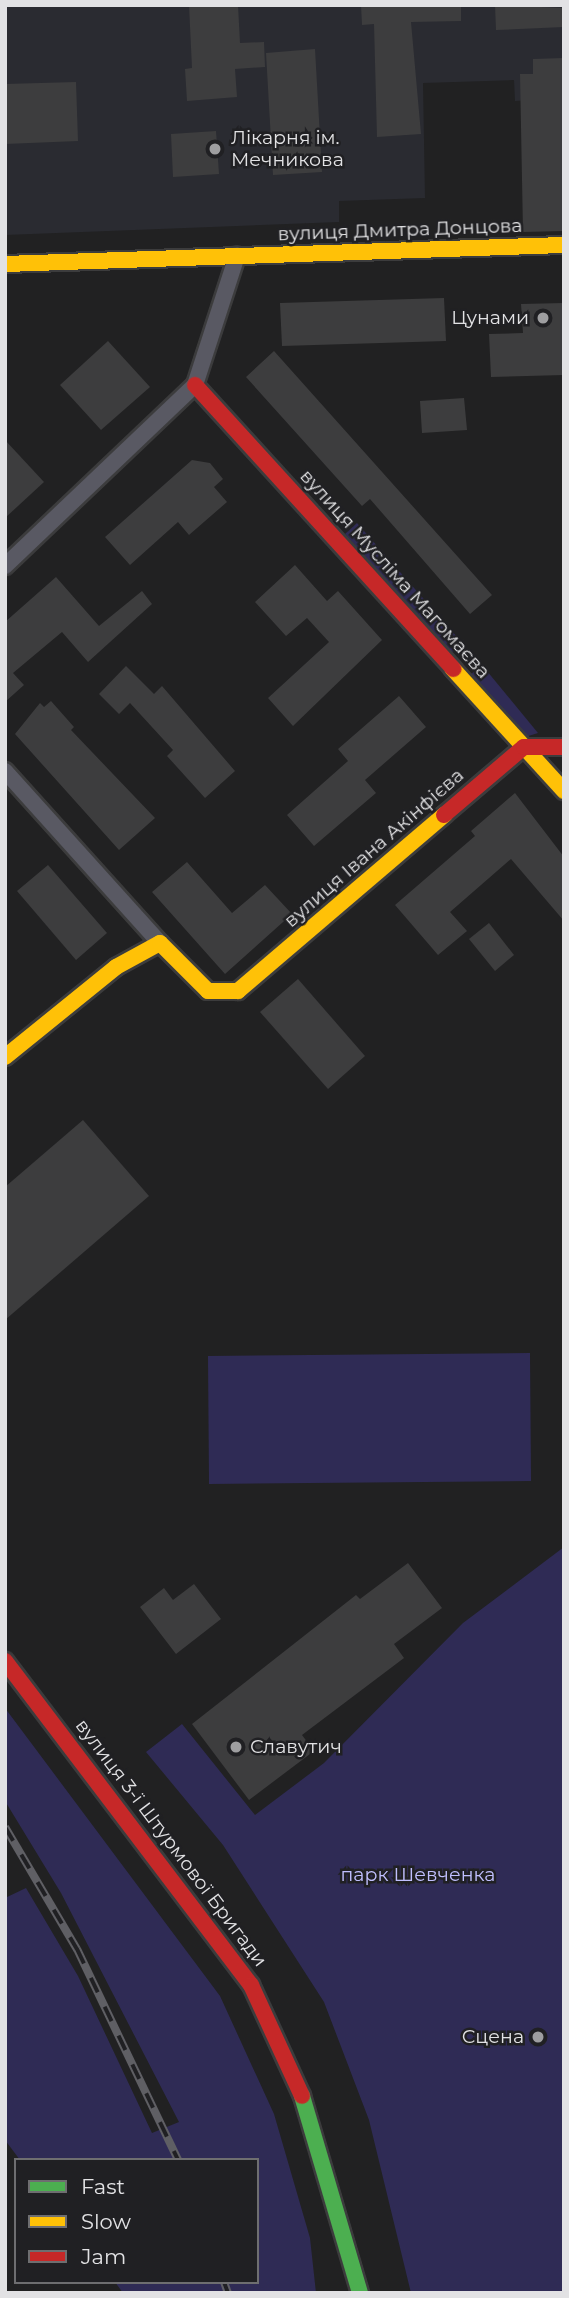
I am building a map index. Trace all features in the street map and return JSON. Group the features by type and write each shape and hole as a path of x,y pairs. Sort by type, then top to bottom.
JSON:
{"street":[{"name":"вулиця Дмитра Донцова","path":"5,264 564,245"},
{"path":"5,566 195,385 237,256"},
{"name":"вулиця Мусліма Магомаєва","path":"195,385 564,791"},
{"path":"524,747 564,747"},
{"name":"вулиця Івана Акінфієва","path":"160,943 216,995 248,984 524,747"},
{"path":"5,771 160,943 116,967 5,1057"},
{"name":"вулиця 3-ї Штурмової Бригади","path":"5,1661 251,1985 298,2082 347,2261 360,2293"},
{"name":"вулиця 3-ї Штурмової Бригади","path":"341,2293 347,2261"}],"shaded area":[{"name":"Лікарня ім. Мечникова","path":"5,5 564,5 564,98 515,101 514,80 423,83 425,198 339,201 339,222 5,235"}],"green space":[{"path":"357,523 465,646 450,653 345,534"},
{"path":"482,665 538,733 522,738 470,675"},
{"path":"530,1353 531,1481 209,1484 208,1356"},
{"name":"парк Шевченка","path":"564,1547 564,2293 411,2293 369,2120 324,2002 223,1845 146,1752 182,1724 255,1815 324,1763 463,1623"},
{"path":"5,1708 220,1996 274,2114 310,2238 316,2293 123,2293 116,2284 259,2284 259,2158 18,2158 5,2140 5,1898 26,1888 78,1976 152,2133 179,2122 61,1893 5,1801"}],"building":[{"path":"189,5 238,5 240,43 264,42 265,67 235,69 237,97 187,101 185,69 192,68"},
{"path":"361,5 461,5 461,21 411,22 421,134 377,137 374,24 362,25"},
{"path":"495,5 564,8 564,27 496,30"},
{"path":"315,49 322,172 273,175 266,53"},
{"path":"564,58 564,231 523,232 520,74 533,74 533,59"},
{"path":"76,82 78,141 5,144 5,84"},
{"path":"216,131 219,174 173,177 171,134"},
{"path":"444,298 446,341 282,346 280,303"},
{"path":"564,303 564,375 491,377 489,334 523,333 521,304"},
{"path":"108,341 150,387 101,430 60,385"},
{"path":"274,351 492,595 470,614 370,499 362,506 246,377"},
{"path":"464,398 467,430 422,433 420,401"},
{"path":"5,440 44,482 5,518"},
{"path":"192,460 210,463 223,479 214,487 227,502 189,535 178,522 130,565 105,537"},
{"path":"295,565 327,601 338,591 382,640 293,726 268,698 329,642 307,618 286,636 255,602"},
{"path":"56,577 99,626 142,591 152,604 88,662 62,632 13,673 24,685 5,702 5,622"},
{"path":"126,666 154,694 162,686 235,771 205,798 167,756 173,750 130,703 119,714 99,694"},
{"path":"399,696 426,727 365,780 376,793 314,846 287,815 348,761 338,749"},
{"path":"51,701 74,727 71,730 155,818 119,850 15,734 40,703 44,707"},
{"path":"515,793 564,857 564,921 511,859 450,912 467,931 438,955 395,905 475,836 471,831"},
{"path":"187,862 232,913 265,885 292,914 225,974 152,892"},
{"path":"48,865 107,933 76,960 17,891"},
{"path":"489,923 514,955 495,971 469,939"},
{"path":"298,979 365,1056 328,1089 260,1012"},
{"path":"83,1120 149,1196 5,1320 5,1187"},
{"path":"408,1563 442,1608 394,1644 404,1658 302,1735 314,1751 249,1800 192,1724 356,1595 360,1599"},
{"path":"194,1584 221,1619 176,1654 140,1607 164,1588 173,1600"}],"railway":[{"path":"5,1827 77,1949 177,2158"},
{"path":"225,2284 228,2293"}],"traffic: fast":[{"path":"302,2096 360,2293"}],"traffic: slow":[{"path":"5,264 564,245"},
{"path":"453,669 564,791"},
{"path":"5,1057 116,967 160,943 208,991 238,991 444,815"}],"traffic: jam":[{"path":"195,385 453,669"},
{"path":"444,815 524,747 564,747"},
{"path":"5,1661 251,1985 302,2096"}],"place":[{"name":"Лікарня ім. Мечникова","path":"215,149"},
{"name":"Цунами","path":"543,318"},
{"name":"Славутич","path":"236,1747"},
{"name":"Сцена","path":"538,2037"}]}
